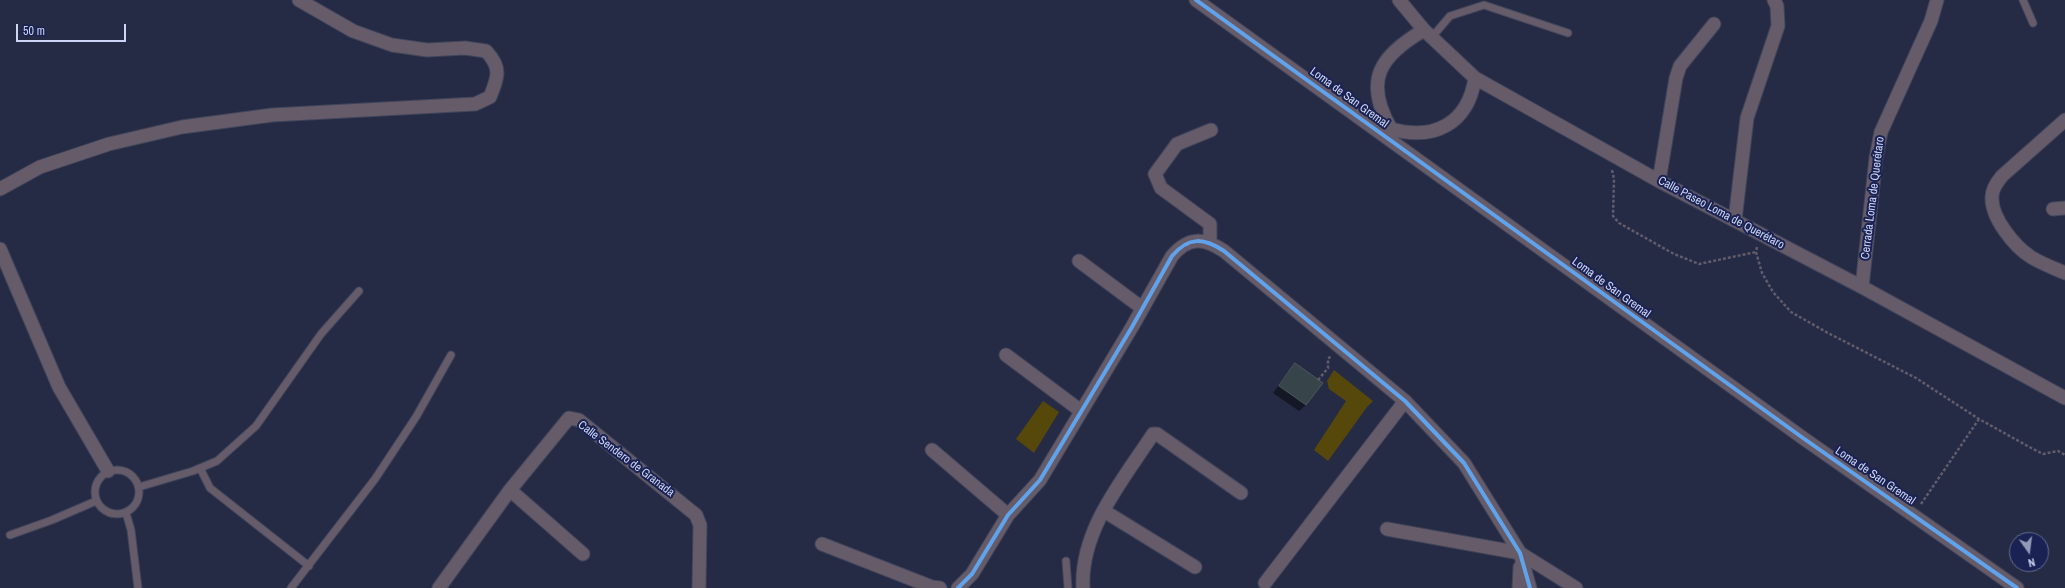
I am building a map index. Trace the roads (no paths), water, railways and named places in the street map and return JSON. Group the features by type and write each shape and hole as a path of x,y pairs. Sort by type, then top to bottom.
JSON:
{"street":[{"path":"0,189 40,167 109,144 182,127 272,115 475,104 490,97 497,78 495,60 486,51 465,48 427,50 392,45 354,31 299,0"},
{"name":"Loma de San Gremal","path":"1196,0 1388,132 1797,434 1914,514 2017,588"},
{"name":"Calle Paseo Loma de Querétaro","path":"1399,0 1428,33 1475,78 1659,180 1862,287 2065,398"},
{"path":"1735,220 1747,118 1778,26 1777,6 1774,0"},
{"name":"Cerrada Loma de Querétaro","path":"1862,287 1876,158 1881,132 1931,22 1937,0"},
{"path":"1659,180 1676,78 1680,66 1714,24"},
{"path":"1428,33 1397,48 1380,68 1378,78 1378,99 1388,132 1430,133 1447,126 1455,120 1472,95 1475,78"},
{"path":"2065,120 2002,176 1995,185 1992,198 1997,216 2012,241 2032,258 2065,273"},
{"path":"1210,242 1210,224 1161,188 1155,174 1176,144 1211,130"},
{"path":"958,588 972,574 1008,515 1040,480 1172,256 1179,248 1194,240 1210,242 1224,251 1405,401 1464,463 1520,553 1530,588"},
{"path":"0,249 4,266 59,387 108,472"},
{"path":"1079,261 1142,308"},
{"path":"1006,355 1082,411"},
{"path":"1265,583 1405,401"},
{"name":"Calle Sendero de Granada","path":"439,588 510,490 569,418 579,420 696,515 700,526 699,588"},
{"path":"1083,588 1084,556 1104,511 1154,434 1241,493"},
{"path":"932,450 1008,515"},
{"path":"510,490 583,554"},
{"path":"1104,511 1195,567"},
{"path":"1387,529 1520,553 1576,588"},
{"path":"822,544 932,587 940,588"},
{"path":"1519,588 1520,553"}],"lane":[{"path":"2023,0 2033,23"},
{"path":"1428,33 1450,16 1484,5 1568,33"},
{"path":"139,487 200,468 217,461 256,426 321,334 359,291"},
{"path":"291,588 376,479 416,417 451,355"},
{"path":"200,468 210,488 309,566"},
{"path":"115,470 129,473 139,487 137,504 126,513 119,515 105,512 96,501 94,494 98,481 108,472 115,470"},
{"path":"10,535 52,520 96,501"},
{"path":"126,513 131,530 138,588"},
{"path":"1066,561 1068,588"}]}
